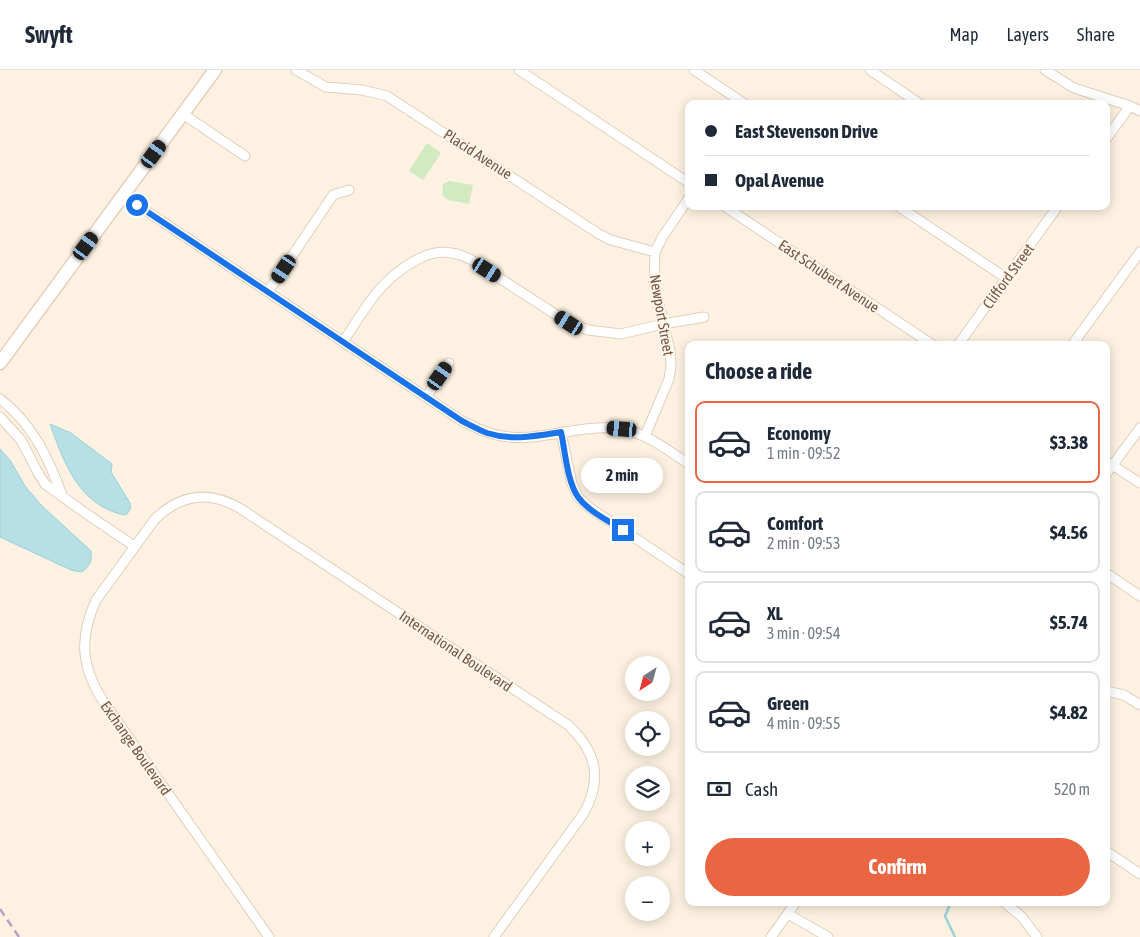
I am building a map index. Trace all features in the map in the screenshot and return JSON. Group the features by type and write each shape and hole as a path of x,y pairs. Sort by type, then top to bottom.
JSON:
{"main road":[{"path":"0,363 215,70"}],"street":[{"name":"Placid Avenue","path":"296,70 326,87 362,90 387,96 599,234 610,240 655,252"},
{"path":"519,70 685,179"},
{"path":"694,70 739,100"},
{"path":"870,70 914,100"},
{"path":"1051,72 1074,88 1140,111"},
{"path":"1110,134 1130,106"},
{"path":"183,114 245,156"},
{"path":"268,292 333,195 349,190"},
{"path":"124,194 462,421 486,432 516,437 601,427 622,429 645,436 685,461"},
{"name":"Newport Street","path":"645,436 669,379 671,366 654,283 655,252 663,236 685,204"},
{"name":"East Schubert Avenue","path":"730,210 927,341"},
{"path":"904,210 1006,278"},
{"name":"Clifford Street","path":"961,341 1055,210"},
{"path":"343,342 376,292 389,278 417,259 438,251 456,253 470,259 569,323 588,330 621,334 704,317"},
{"path":"1075,341 1140,252"},
{"path":"426,397 449,363"},
{"path":"0,399 21,419 37,440 50,462 62,496"},
{"path":"0,417 21,440 45,484 134,546"},
{"path":"1140,428 1110,463 1140,483"},
{"path":"561,432 572,484 578,498 685,571"},
{"name":"International Boulevard","path":"134,546 154,519 177,502 196,498 217,498 232,503 568,725 581,737 589,751 595,772 594,790 590,803 494,937"},
{"name":"Exchange Boulevard","path":"134,546 96,600 89,616 85,633 85,658 90,679 102,701 269,937"},
{"path":"1110,576 1140,596"},
{"path":"1110,692 1124,695 1140,705"},
{"path":"1110,854 1140,874"},
{"path":"771,937 793,906"},
{"path":"1009,906 1022,917 1037,937"},
{"path":"788,914 828,937"}],"green space":[{"path":"427,143 441,153 423,180 409,171"},
{"path":"449,181 473,185 469,204 448,200 442,195 443,184"}],"water":[{"path":"50,424 71,433 112,464 111,472 130,503 130,510 127,514 109,510 85,493 68,468"},
{"path":"0,449 10,460 25,486 41,505 91,551 90,563 82,572 71,570 0,537"}],"waterway":[{"path":"949,906 945,916 955,937"}],"railway":[{"path":"0,909 19,937"}],"route":[{"path":"137,205 462,421 486,432 503,436 528,437 561,432 572,484 578,498 623,530"}]}
